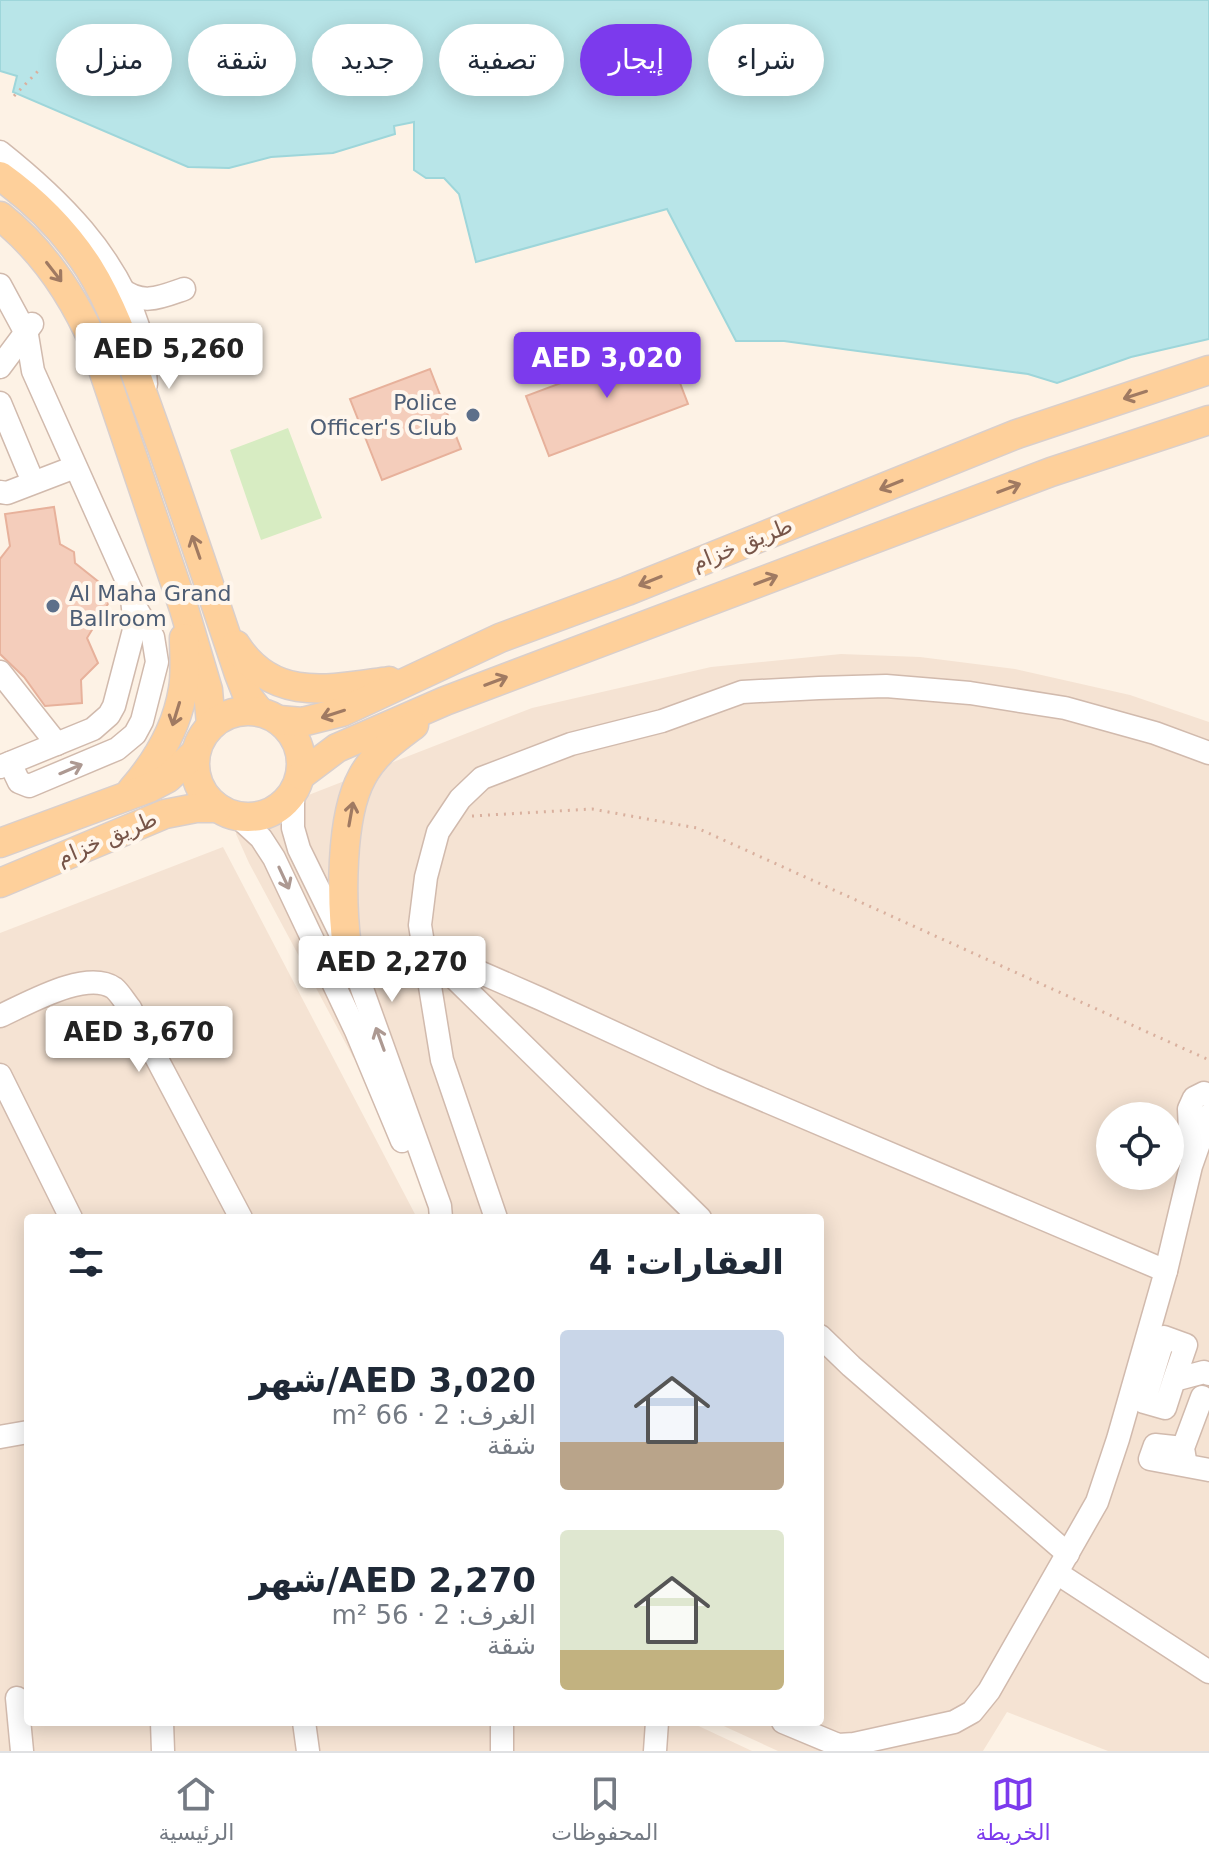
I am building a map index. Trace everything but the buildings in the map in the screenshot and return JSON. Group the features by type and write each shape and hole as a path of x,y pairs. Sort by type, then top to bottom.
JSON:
{"main road":[{"path":"0,176 43,212 88,268 122,337 248,697 293,735 301,754 297,784 278,809 258,816 228,812 203,793 195,774 195,753 201,738 211,725 234,713 269,716"},
{"path":"2,219 33,245 61,280 80,311 100,359 184,609 208,690 211,725"},
{"name":"طريق خزام","path":"269,716 302,722 324,718 500,638 627,591 1017,434 1209,370"},
{"name":"طريق خزام","path":"297,784 337,748 445,701 1051,472 1202,423"},
{"path":"125,798 153,766 177,716 184,686 184,609"},
{"path":"222,622 247,662 273,681 294,687 320,689 418,677"},
{"path":"347,947 342,888 351,808 362,777 381,750 445,701"},
{"name":"طريق خزام","path":"0,843 125,798 168,778 195,753"},
{"name":"طريق خزام","path":"0,883 165,814 196,808 228,812"}],"street":[{"path":"0,152 62,205 91,240 121,289 140,329 155,428"},
{"path":"0,265 24,320"},
{"path":"0,285 39,344 38,379 135,605 153,637 157,653 156,671 142,721 135,734 117,749 29,786 19,782 5,765 93,729 109,715 133,638 135,605"},
{"path":"121,289 134,297 152,300 184,289"},
{"path":"140,329 143,313 152,300"},
{"path":"0,346 24,320"},
{"path":"0,367 24,320"},
{"path":"0,403 33,482"},
{"path":"0,492 7,493 75,467"},
{"path":"0,672 57,744"},
{"path":"495,1214 442,1060 420,925 426,877 438,832 460,799 482,778 571,744 662,721 742,692 886,686 970,693 1065,708 1155,733 1209,753"},
{"path":"297,784 293,828 299,849 347,947 440,1206 439,1214"},
{"path":"228,812 261,838 274,858 356,1031 430,1208 435,1214"},
{"path":"0,837 29,831"},
{"path":"424,948 712,1078 1166,1271"},
{"path":"424,948 696,1214"},
{"path":"0,1016 69,985 100,982 114,989 130,1008 239,1214"},
{"path":"499,1020 493,1006 495,996 503,990 521,990"},
{"path":"1,1089 53,1214"},
{"path":"1,1089 69,1214"},
{"path":"1191,1166 1189,1109 1194,1098 1204,1093 1209,1095"},
{"path":"793,1726 838,1745 854,1744 954,1722 972,1712 989,1691 1097,1502 1166,1271 1191,1166 1209,1115"},
{"path":"824,1340 1062,1564 1209,1672"},
{"path":"1174,1380 1204,1372 1209,1374"},
{"path":"1202,1397 1183,1448 1184,1459 1204,1469"},
{"path":"0,1437 24,1433"},
{"path":"1183,1448 1155,1445 1150,1459 1204,1469"},
{"path":"15,1698 22,1751"},
{"path":"162,1726 163,1751"},
{"path":"305,1726 308,1751"},
{"path":"502,1726 502,1751"},
{"path":"655,1751 657,1726"}],"path":[{"path":"14,96 40,69"},
{"path":"448,817 592,809 697,828 1209,1060"}],"shaded area":[{"path":"841,654 920,657 1015,669 1130,695 1209,722 1209,1751 1108,1751 1007,1712 983,1751 778,1751 724,1726 824,1726 824,1214 440,1214 363,1064 353,1057 249,863 236,834 239,822 532,708 711,667"},
{"path":"223,847 415,1214 24,1214 24,1726 699,1726 752,1751 0,1751 0,933"}],"green space":[{"path":"288,428 322,518 261,540 230,450"}],"water":[{"path":"0,0 1209,0 1209,339 1131,357 1057,383 1028,374 784,341 736,341 667,209 476,262 459,194 444,178 426,178 414,170 414,122 394,126 395,134 333,153 271,157 229,168 188,167 13,92 17,76 0,71"}],"place":[{"name":"Police Officer's Club","path":"473,415"},
{"name":"Al Maha Grand Ballroom","path":"53,606"}]}
